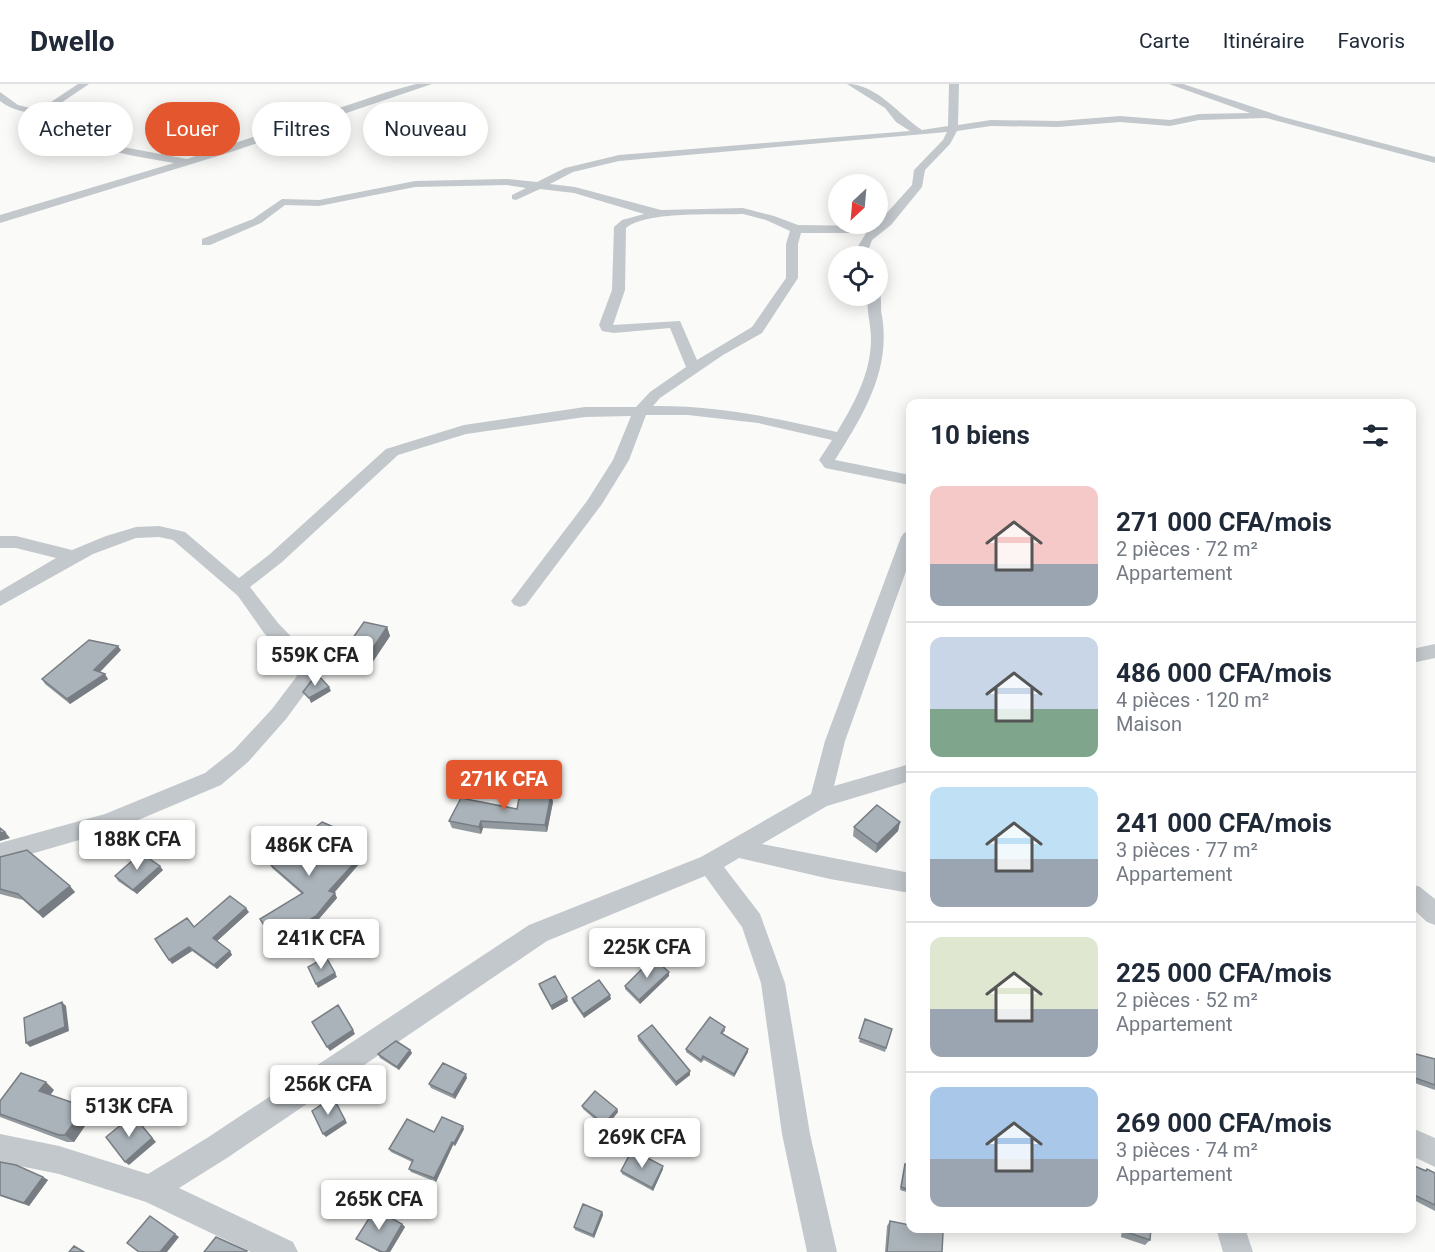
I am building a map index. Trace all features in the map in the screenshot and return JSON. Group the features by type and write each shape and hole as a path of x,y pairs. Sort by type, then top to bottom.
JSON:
{"street":[{"path":"57,102 84,84"},
{"path":"0,219 188,162 404,87 427,84"},
{"path":"852,84 888,106 900,120 920,133"},
{"path":"888,222 918,185 917,181 924,162 950,137 954,128 952,121 954,84"},
{"path":"1174,84 1266,115 1435,160"},
{"path":"0,95 4,100 18,107"},
{"path":"516,197 569,170 630,156 705,152 920,133 991,123 1058,124 1120,119 1170,123 1199,117 1266,115"},
{"path":"133,152 188,162"},
{"path":"206,242 257,221 282,202 334,201 425,183 507,182 575,190 646,211 678,214 743,211 770,218 796,229 828,229"},
{"path":"661,213 626,222 620,227 618,293 606,325 607,328 614,329 675,324 694,369"},
{"path":"520,601 594,504 621,460 640,411 655,395 718,352 758,330 792,278 792,244 796,229"},
{"path":"864,246 867,238 872,234"},
{"path":"873,306 878,341 873,372 866,395 827,460 831,465 906,479"},
{"path":"239,587 276,558 392,452 464,430 585,412 640,411 727,413 789,424 841,438"},
{"path":"0,600 51,566 109,541 143,532 168,531 179,536 251,597 272,629 296,652 306,670 307,677 279,714 241,756 213,779 109,822 0,853"},
{"path":"0,542 16,542 73,556"},
{"path":"820,799 835,741 906,548"},
{"path":"1416,655 1435,651"},
{"path":"150,1189 217,1148 538,933 709,864 820,799 906,774"},
{"path":"736,849 830,869 906,881"},
{"path":"709,864 752,922 772,983 796,1134 822,1252"},
{"path":"1416,897 1435,914"},
{"path":"1416,1144 1435,1153"},
{"path":"0,1148 59,1160 150,1189 283,1252"},
{"path":"1232,1233 1238,1252"}],"building":[{"path":"364,622 387,627 369,654 345,649"},
{"path":"89,640 118,646 94,670 105,674 67,699 42,679"},
{"path":"317,674 329,687 309,698 303,692"},
{"path":"520,793 551,795 545,825 481,821 479,827 449,821 461,798 517,809"},
{"path":"877,805 900,822 877,844 854,827"},
{"path":"322,822 350,834 337,850 357,860 329,891 335,893 316,916 274,941 260,919 303,893 270,864"},
{"path":"27,850 70,886 38,912 18,894 0,889 0,857"},
{"path":"141,853 160,866 133,890 115,876"},
{"path":"230,896 246,908 213,938 230,951 214,965 189,947 169,960 155,939 187,918 194,927"},
{"path":"326,957 335,973 316,984 308,967"},
{"path":"653,958 669,972 639,1000 625,986"},
{"path":"555,976 567,997 551,1006 539,984"},
{"path":"599,980 610,995 583,1014 572,998"},
{"path":"62,1002 65,1027 26,1043 24,1018"},
{"path":"338,1005 353,1030 327,1047 312,1022"},
{"path":"710,1017 725,1027 721,1033 748,1049 734,1074 703,1056 701,1060 686,1049"},
{"path":"865,1019 892,1029 886,1048 859,1038"},
{"path":"652,1025 690,1071 676,1082 638,1036"},
{"path":"396,1041 410,1050 397,1067 378,1054"},
{"path":"1416,1054 1435,1059 1435,1085 1416,1078"},
{"path":"443,1063 466,1074 453,1095 429,1084"},
{"path":"21,1073 46,1082 39,1091 85,1107 65,1135 59,1135 0,1114 0,1101"},
{"path":"595,1091 617,1109 604,1124 582,1106"},
{"path":"333,1097 345,1120 323,1134 312,1111"},
{"path":"133,1115 152,1138 125,1162 106,1137"},
{"path":"442,1117 463,1126 454,1143 452,1142 434,1178 409,1169 413,1160 389,1149 407,1119 434,1132"},
{"path":"632,1150 663,1166 652,1188 621,1171"},
{"path":"0,1162 16,1165 43,1177 24,1203 0,1195"},
{"path":"905,1164 906,1189 901,1187"},
{"path":"1416,1167 1435,1173 1435,1205 1416,1196"},
{"path":"583,1204 602,1212 593,1235 574,1227"},
{"path":"375,1209 402,1224 386,1252 356,1239"},
{"path":"150,1216 175,1234 160,1252 139,1252 127,1243"},
{"path":"890,1221 906,1224 906,1233 943,1233 942,1252 887,1252"},
{"path":"1129,1233 1151,1233 1150,1240"},
{"path":"216,1237 247,1251 204,1252"},
{"path":"74,1246 84,1252 69,1252"}]}
